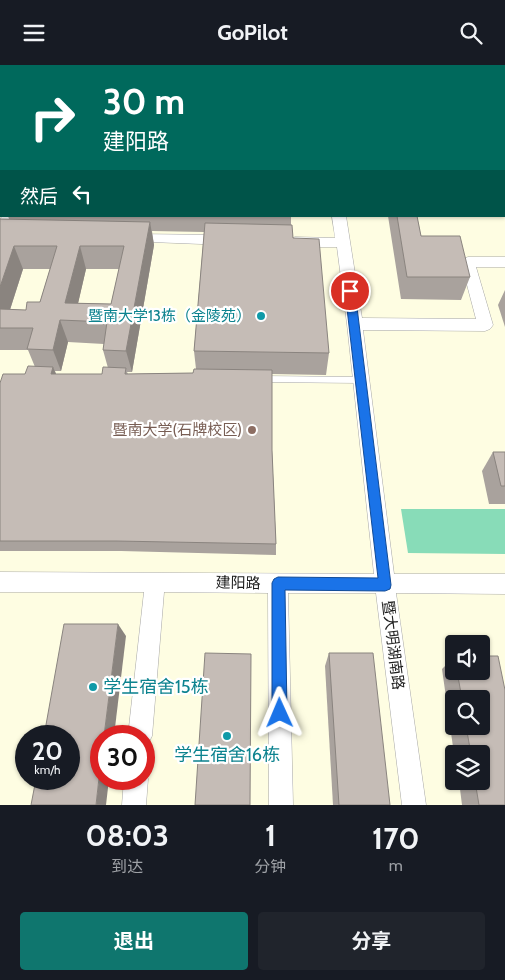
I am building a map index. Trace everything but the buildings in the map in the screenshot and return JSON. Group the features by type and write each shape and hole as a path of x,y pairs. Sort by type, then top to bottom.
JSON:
{"street":[{"path":"3,236 9,217"},
{"name":"暨大明湖南路","path":"339,217 355,324 385,585 414,805"},
{"path":"118,237 245,241"},
{"path":"284,241 342,243"},
{"path":"355,324 484,325 468,262 505,262"},
{"path":"141,725 156,582"},
{"name":"建阳路","path":"0,583 156,582 504,587"},
{"path":"278,583 281,805"},
{"path":"134,805 135,790"}],"lane":[{"path":"253,379 360,380"}],"shaded area":[{"name":"暨南大学(石牌校区)","path":"0,217 505,217 505,805 0,805"}],"green space":[{"path":"401,509 505,509 505,554 408,553"}],"place":[{"name":"暨南大学13栋（金陵苑）","path":"261,316"},
{"name":"暨南大学(石牌校区)","path":"252,430"},
{"name":"学生宿舍15栋","path":"93,687"},
{"name":"学生宿舍16栋","path":"227,736"}],"route":[{"path":"280,713 278,583 385,585 350,291"}]}
